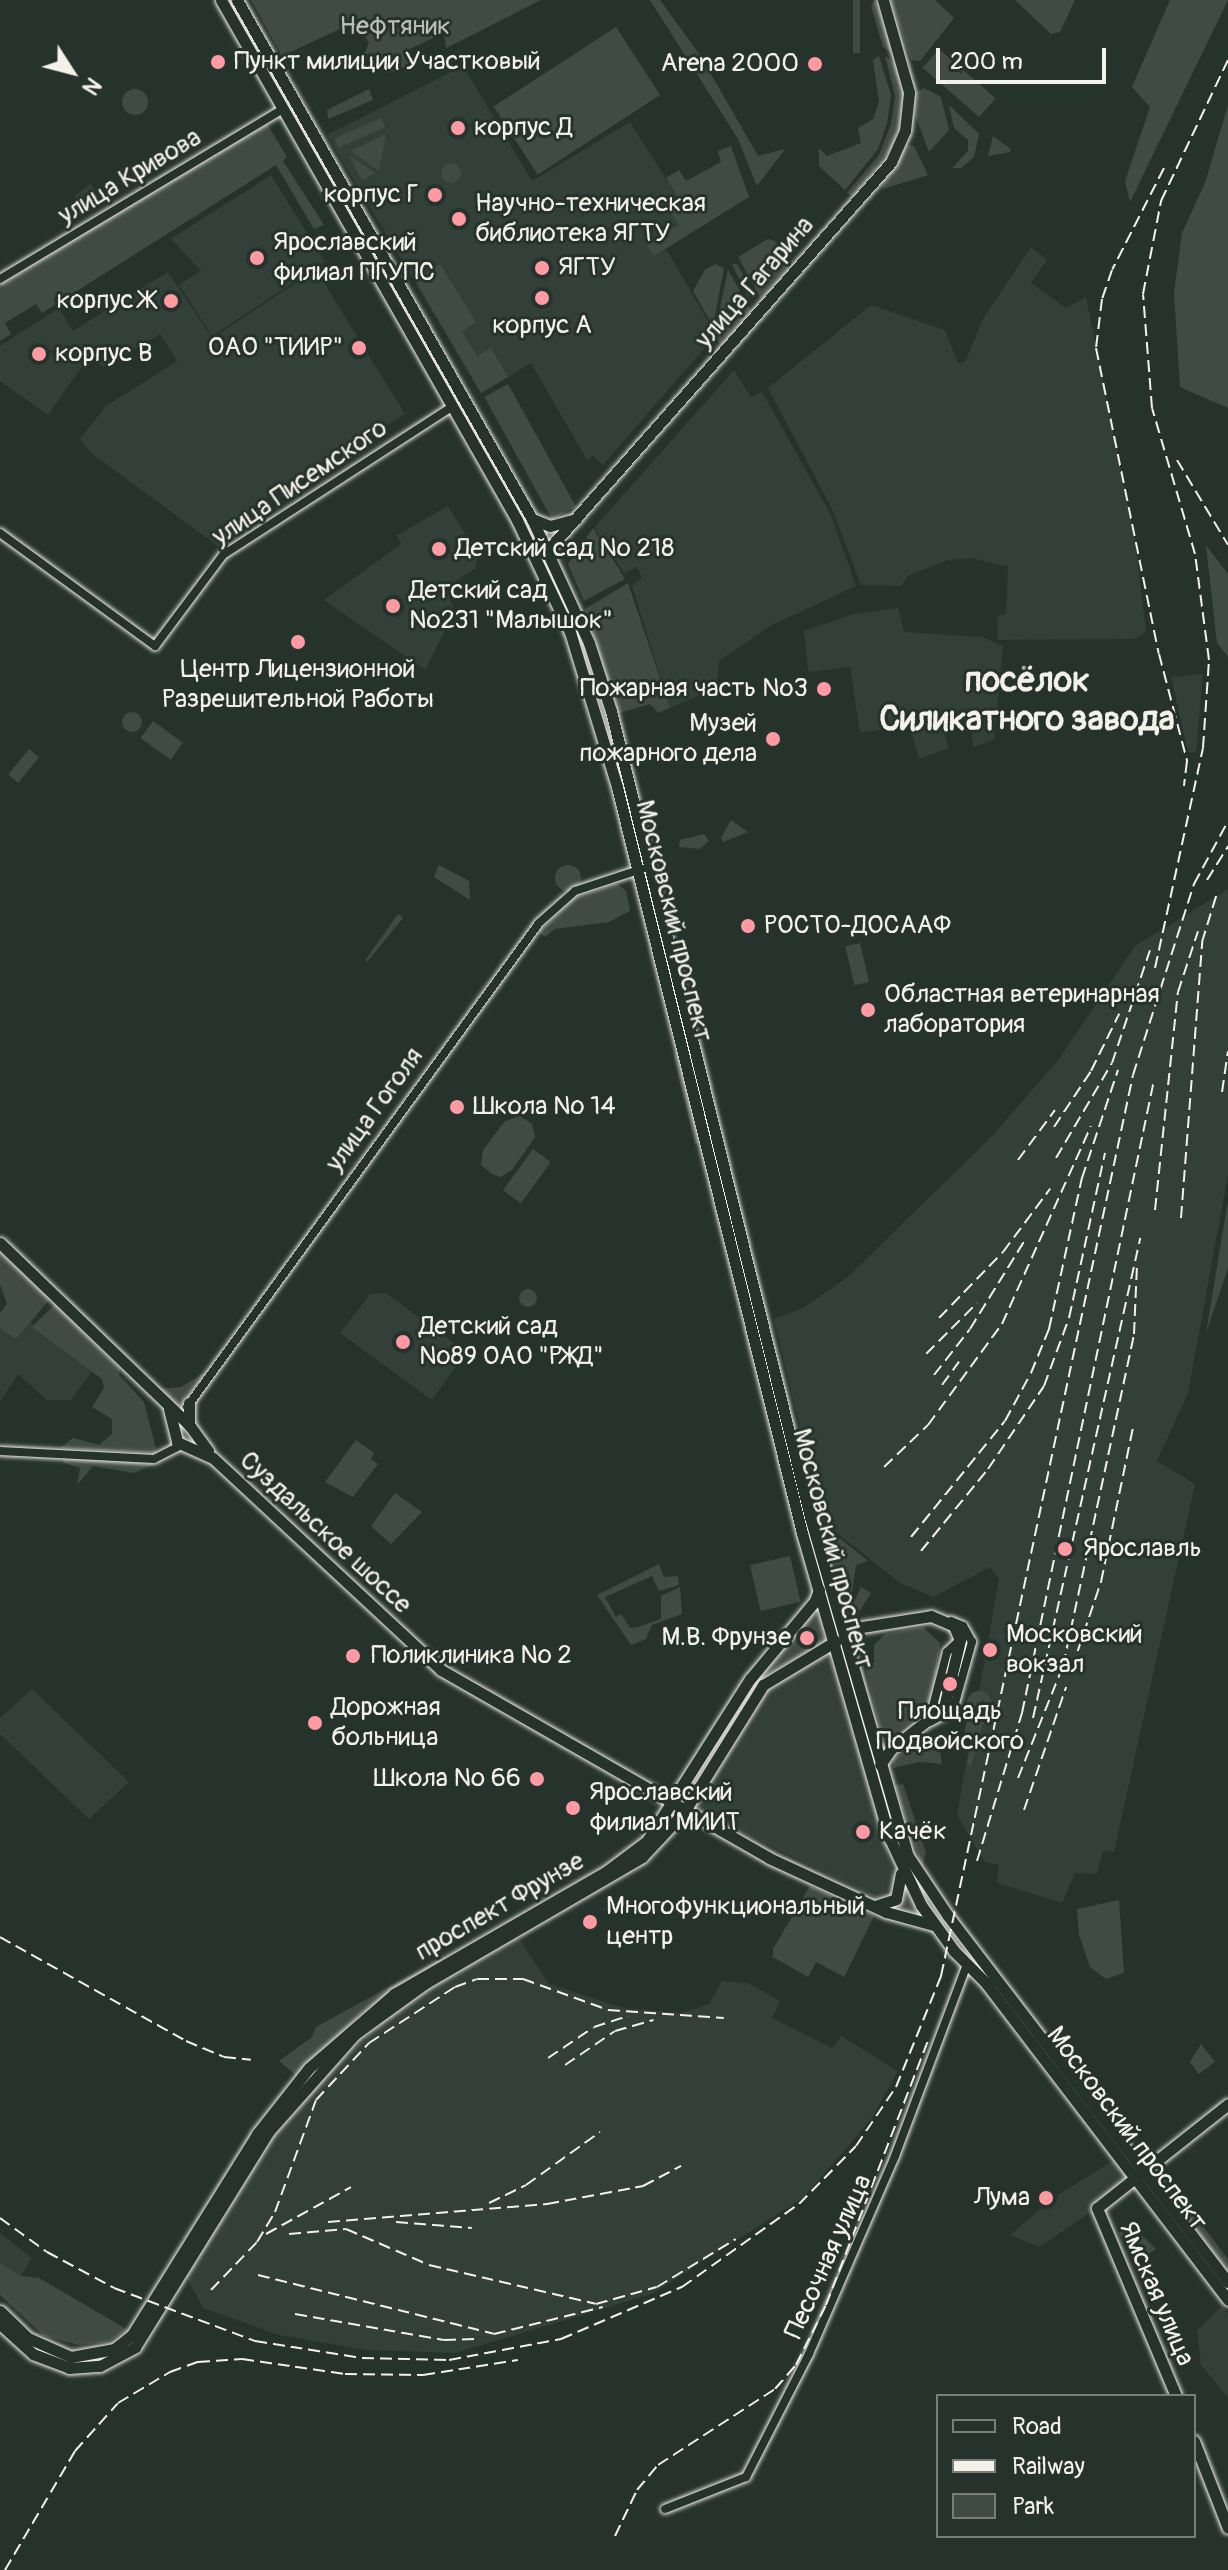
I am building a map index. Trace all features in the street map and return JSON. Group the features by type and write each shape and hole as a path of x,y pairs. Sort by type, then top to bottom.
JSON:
{"main road":[{"name":"Московский проспект","path":"221,0 538,557 593,697 644,868 880,1765 917,1872 960,1922 991,1972 1228,2300"},
{"name":"Московский проспект","path":"237,0 549,550 609,702 644,868 819,1590 818,1605 834,1644 902,1870 938,1926 967,1964 989,1986"},
{"name":"улица Гагарина","path":"538,557 549,550 577,519 891,162 905,131 909,92 883,0"},
{"path":"532,519 550,526 577,519"},
{"path":"562,578 562,546 577,519"},
{"path":"0,1243 170,1409"},
{"path":"184,1444 192,1438 183,1427 189,1403"},
{"name":"Суздальское шоссе","path":"170,1409 213,1458 441,1670 679,1809 863,1902 938,1926"},
{"name":"Суздальское шоссе","path":"183,1427 184,1444 213,1458"},
{"path":"818,1605 843,1630 922,1616 945,1619 960,1640 948,1699 929,1722 896,1745 880,1765"},
{"name":"проспект Фрунзе","path":"0,2311 28,2338 50,2351 71,2357 114,2349 149,2314 257,2134 335,2042 423,1976 622,1861 647,1841 679,1809 755,1672 818,1605"},
{"name":"проспект Фрунзе","path":"0,2324 33,2354 69,2368 100,2366 134,2347 161,2312 269,2131 355,2034 424,1984 631,1866 679,1809 763,1685 834,1644 843,1630"},
{"path":"863,1902 881,1906 894,1901 901,1890 902,1870"},
{"name":"Московский проспект","path":"938,1926 1228,2282"},
{"path":"1139,2173 1228,2104"},
{"name":"Ямская улица","path":"1139,2173 1097,2208 1175,2394"},
{"path":"1196,2446 1228,2528"}],"street":[{"name":"улица Кривова","path":"0,279 281,110"},
{"name":"улица Писемского","path":"0,533 155,646 223,555 452,407"},
{"name":"улица Гоголя","path":"189,1403 539,923 575,891 644,868"},
{"path":"170,1409 189,1403"},
{"path":"169,1453 183,1427"},
{"path":"0,1451 149,1459 184,1444"},
{"path":"929,1722 953,1710 972,1642 963,1626 945,1619"},
{"name":"Песочная улица","path":"665,2509 746,2477 809,2354 895,2156 967,1964"}],"shaded area":[{"name":"ЯГТУ","path":"463,66 532,181 630,122 678,198 679,226 646,246 654,256 666,249 712,328 708,344 603,465 593,456 587,460 531,363 481,393 327,135"},
{"name":"Ярославский филиал ПГУПС","path":"271,175 325,262 212,336 179,285 201,271 171,239"},
{"path":"91,183 100,199 81,212 74,197"},
{"path":"1031,247 1047,260 1031,283 1066,308 1086,297 1135,540 1146,632 1135,639 998,640 997,616 1006,614 1008,567 972,558 947,560 908,576 901,586 861,585 833,511 768,388 871,305 945,330 958,363 965,362 984,317"},
{"path":"316,270 405,414 225,525 235,533 222,549 91,453 80,439 106,406 177,361 160,334 104,367 94,361 80,369 48,415 0,381 0,346 59,308 73,331 168,272 212,338"},
{"path":"734,370 751,397 762,392 830,513 856,586 770,626 719,661 717,687 670,708 632,586 642,577 637,567 624,573 594,528"},
{"name":"Детский сад №231 \"Малышок\"","path":"448,506 477,553 476,568 446,588 455,611 425,670 324,600 401,544 397,535"},
{"path":"898,608 904,632 982,637 1003,646 994,740 973,747 970,708 938,715 949,748 919,759 909,725 860,733 850,667 808,672 804,631 854,614"},
{"path":"1203,674 1196,753 1188,752 1171,677"},
{"path":"1228,889 1228,1175 1188,1393 1157,1461 1195,1484 1114,1852 1103,1850 1097,1874 1075,1873 1062,1903 997,1883 999,1865 985,1862 957,1815 999,1579 990,1567 933,1597 900,1583 823,1522 774,1319 803,1308 848,1277 993,1135 1059,1059 1135,946"},
{"name":"Детский сад №89 ОАО \"РЖД\"","path":"386,1293 466,1352 432,1400 340,1333 370,1294"},
{"path":"7,1304 93,1370 71,1400 47,1400 18,1374 0,1402 0,1313"},
{"path":"823,1654 831,1660 895,1879 891,1889 877,1898 693,1808 767,1690 787,1671"},
{"path":"32,1689 129,1782 89,1819 0,1734 0,1718"},
{"path":"518,1937 549,1984 624,2008 682,2013 709,2004 722,1981 748,1983 780,2001 772,2018 832,2048 841,2036 898,2071 871,2120 803,2198 652,2294 455,2353 366,2350 279,2335 203,2308 186,2277 291,2110 394,2010"},
{"path":"1116,2159 1129,2176 1097,2208 1039,2247 1010,2235 1053,2198"},
{"path":"0,2233 32,2258 21,2276 0,2263"},
{"path":"1222,2306 1228,2314 1228,2398 1201,2365 1197,2330"}],"green space":[{"path":"227,0 231,0 522,518"},
{"name":"Нефтяник","path":"251,0 541,0 446,48 444,33 408,50 414,56 408,65 390,73 387,61 381,63 375,54 364,54 369,43 355,22 282,56"},
{"path":"650,0 660,0 700,55 758,156 785,149 757,186 738,139"},
{"path":"853,0 860,0 860,53 853,53"},
{"path":"875,0 893,53 883,47 871,6"},
{"path":"891,0 935,0 954,18 920,61 911,60"},
{"path":"1015,0 1075,0 1060,32 1051,34"},
{"path":"1170,0 1228,0 1130,202 1125,181 1150,107 1132,87"},
{"path":"616,27 660,95 538,174 494,107"},
{"path":"939,49 996,98 979,117 923,68"},
{"path":"879,56 891,95 887,124 878,149 845,190 819,166 819,148 827,156 861,143 858,128 873,119 879,102 873,60"},
{"path":"885,56 896,64 904,90 903,113 892,148 853,196 847,193 879,155 891,124 895,96"},
{"path":"924,88 941,97 949,130 929,152 914,112 916,92"},
{"path":"135,89 145,92 148,102 145,112 135,115 125,112 122,102 125,92"},
{"path":"369,89 373,100 328,119 327,110"},
{"path":"949,105 979,134 974,157 961,168 952,168 968,151 968,140 954,128"},
{"path":"1228,105 1228,408 1180,387 1174,293 1182,233 1205,183"},
{"path":"381,118 385,127 338,148 334,139"},
{"path":"266,122 287,157 283,161 324,225 314,229 276,165 42,313 36,304 5,323 11,334 0,341 0,285"},
{"path":"386,134 379,171 351,151"},
{"path":"993,136 1011,149 1010,152 988,156"},
{"path":"907,145 914,146 928,175 883,189 882,181"},
{"path":"731,146 749,197 654,256 646,246 679,225 666,206 678,198 666,178 679,170 686,181 721,162 718,151"},
{"path":"349,155 375,173 362,181"},
{"path":"451,163 458,166 461,173 458,180 451,183 444,180 441,173 444,166"},
{"path":"768,239 775,241 789,269 763,303 738,257"},
{"path":"440,264 476,322 462,332 477,356 491,348 508,377 481,393 415,280"},
{"path":"715,264 724,268 713,326 693,291 705,270"},
{"path":"732,264 737,264 753,292 748,297"},
{"path":"728,270 753,314 724,349 714,336"},
{"path":"508,384 576,506 552,520 484,397"},
{"path":"593,528 625,579 584,601 568,564"},
{"path":"1206,545 1228,574 1228,657 1217,643"},
{"path":"547,565 578,629 595,677 642,852 598,696"},
{"path":"628,583 670,708 658,713 650,704 619,713 585,609"},
{"path":"132,712 139,715 142,722 139,729 132,732 125,729 122,722 125,715"},
{"path":"153,721 183,743 171,760 141,738"},
{"path":"29,749 39,757 18,783 8,775"},
{"path":"731,820 748,832 723,842 721,838"},
{"path":"704,834 709,841 700,849 679,847 680,840"},
{"path":"439,865 469,881 470,900 434,877"},
{"path":"568,865 577,869 581,878 577,887 568,891 559,887 555,878 559,869"},
{"path":"617,883 626,891 630,911 609,922 555,929 545,937 539,932 574,898"},
{"path":"649,883 712,1147 711,1147"},
{"path":"398,914 403,918 367,962 366,959"},
{"path":"860,943 869,982 854,985 845,946"},
{"path":"677,1044 700,1143 695,1144 674,1058"},
{"path":"520,1116 532,1124 535,1137 512,1170 501,1177 492,1174 481,1165 483,1150 505,1121"},
{"path":"533,1149 551,1162 521,1203 503,1190"},
{"path":"714,1150 822,1584 803,1518"},
{"path":"1227,1206 1228,1268 1206,1333"},
{"path":"0,1252 50,1299 16,1339 0,1328 0,1313 7,1304 0,1284"},
{"path":"524,1289 532,1289 537,1298 535,1305 524,1307 519,1302 519,1294"},
{"path":"55,1304 120,1369 119,1375 144,1402 157,1453 60,1448 73,1438 99,1445 112,1434 112,1419 92,1407 104,1388 102,1379 32,1327"},
{"path":"207,1371 181,1405 174,1405 158,1389 181,1387"},
{"path":"356,1440 374,1453 371,1459 378,1464 353,1497 325,1482"},
{"path":"62,1457 154,1464 134,1473 93,1466 77,1485 80,1468 64,1463"},
{"path":"395,1493 422,1512 391,1544 371,1526"},
{"path":"828,1529 868,1561 856,1565 852,1593 841,1588 832,1553 837,1548 824,1534"},
{"path":"790,1556 801,1602 761,1611 750,1565"},
{"path":"659,1564 664,1577 678,1576 679,1585 659,1591 652,1576 605,1597 616,1617 621,1614 630,1628 638,1627 661,1619 661,1596 680,1587 682,1614 652,1625 646,1639 631,1645 597,1595"},
{"path":"861,1587 871,1593 857,1615 852,1606"},
{"path":"809,1613 819,1615 825,1641 763,1677 685,1795 752,1681"},
{"path":"923,1627 940,1643 933,1693 924,1713 891,1736 882,1736 866,1671 874,1662 874,1645 885,1634"},
{"path":"979,1691 988,1694 991,1703 988,1712 979,1715 970,1712 967,1703 970,1694"},
{"path":"968,1716 984,1720 971,1767 967,1763 972,1740 963,1738"},
{"path":"939,1732 947,1736 939,1743 942,1764 919,1762 893,1768 893,1759"},
{"path":"903,1784 926,1853 922,1867 895,1785"},
{"path":"810,1886 874,1916 844,1977 816,1962 808,1977 773,1957 773,1949"},
{"path":"904,1886 909,1895 925,1918 896,1911"},
{"path":"1119,1900 1124,1973 1106,1979 1090,1967 1079,1935 1077,1909"},
{"path":"438,1960 443,1961 363,2012 297,2076 279,2061 312,2037 316,2027"},
{"path":"1201,2044 1215,2062 1199,2074 1190,2062"},
{"path":"1158,2167 1228,2259 1228,2273 1159,2177"},
{"path":"1130,2224 1156,2249 1136,2262 1119,2233"},
{"path":"0,2263 21,2276 39,2278 128,2330 107,2342 79,2345 44,2336 0,2295"}],"railway":[{"path":"1155,968 1203,748 1209,660 1195,554 1152,408 1143,294 1161,201 1228,60"},
{"path":"1164,168 1112,270 1102,299 1096,348 1159,654 1187,761 1184,786"},
{"path":"1177,460 1228,545"},
{"path":"0,2218 47,2252 114,2288 255,2341 362,2358 449,2360 561,2339 682,2287 799,2204 856,2146 896,2087 941,1976 1133,1075 1194,884 1228,821"},
{"path":"1207,880 1228,846"},
{"path":"1181,1218 1202,942 1218,890"},
{"path":"1155,1210 1178,992 1198,931"},
{"path":"1056,1158 1112,1063 1150,950"},
{"path":"1054,1127 1091,1071 1119,1014"},
{"path":"1222,1092 1228,1051"},
{"path":"911,1537 1005,1421 1031,1373 1049,1329 1082,1178 1118,1070"},
{"path":"977,1861 1022,1713 1154,1080"},
{"path":"1018,1160 1055,1110"},
{"path":"884,1467 928,1425 1002,1324 1091,1126"},
{"path":"921,1551 988,1469 1044,1386 1069,1318 1105,1153"},
{"path":"939,1318 1003,1252 1050,1189"},
{"path":"1033,1718 1140,1238"},
{"path":"934,1375 970,1329 1025,1240"},
{"path":"1018,1778 1063,1666 1134,1334 1137,1265"},
{"path":"926,1354 977,1303"},
{"path":"942,1385 959,1362"},
{"path":"1072,1668 1101,1582 1133,1428"},
{"path":"1024,1810 1066,1687"},
{"path":"0,1937 186,2041 224,2057 251,2060"},
{"path":"211,2290 257,2242 275,2212 316,2100 369,2043 455,1987 477,1979 523,1979 608,2010 724,2018"},
{"path":"548,2058 594,2027 628,2016"},
{"path":"565,2065 615,2031 653,2020"},
{"path":"615,2536 637,2490 658,2465 775,2389 796,2365 826,2305 929,2038"},
{"path":"489,2203 526,2185 600,2132"},
{"path":"328,2222 547,2204 643,2186 681,2166"},
{"path":"266,2234 351,2187"},
{"path":"396,2222 472,2228"},
{"path":"289,2234 346,2229 429,2265 596,2304 657,2287 736,2239"},
{"path":"258,2275 494,2334 603,2307"},
{"path":"295,2314 444,2340 476,2339"},
{"path":"5,2570 75,2451 118,2403 170,2372 198,2362 242,2359 345,2374 423,2375 518,2360"}],"place":[{"name":"Пункт милиции Участковый","path":"218,62"},
{"name":"Arena 2000","path":"815,64"},
{"name":"корпус Д","path":"458,128"},
{"name":"корпус Г","path":"435,195"},
{"name":"Научно-техническая библиотека ЯГТУ","path":"459,219"},
{"name":"Ярославский филиал ПГУПС","path":"257,258"},
{"name":"ЯГТУ","path":"542,268"},
{"name":"корпус А","path":"542,298"},
{"name":"корпус Ж","path":"171,301"},
{"name":"ОАО \"ТИИР\"","path":"359,348"},
{"name":"корпус В","path":"39,354"},
{"name":"Детский сад № 218","path":"439,549"},
{"name":"Детский сад №231 \"Малышок\"","path":"393,606"},
{"name":"Центр Лицензионной Разрешительной Работы","path":"298,642"},
{"name":"Пожарная часть №3","path":"824,689"},
{"name":"Музей пожарного дела","path":"773,739"},
{"name":"РОСТО-ДОСААФ","path":"748,926"},
{"name":"Областная ветеринарная лаборатория","path":"868,1010"},
{"name":"Школа № 14","path":"457,1107"},
{"name":"Детский сад №89 ОАО \"РЖД\"","path":"403,1342"},
{"name":"Ярославль","path":"1065,1549"},
{"name":"М.В. Фрунзе","path":"807,1638"},
{"name":"Московский вокзал","path":"990,1650"},
{"name":"Поликлиника № 2","path":"353,1656"},
{"name":"Площадь Подвойского","path":"950,1684"},
{"name":"Дорожная больница","path":"315,1723"},
{"name":"Школа № 66","path":"537,1779"},
{"name":"Ярославский филиал МИИТ","path":"573,1808"},
{"name":"Качёк","path":"863,1832"},
{"name":"Многофункциональный центр","path":"590,1922"},
{"name":"Лума","path":"1046,2198"}],"district":[{"name":"посёлок Силикатного завода","path":"1027,700"}]}
